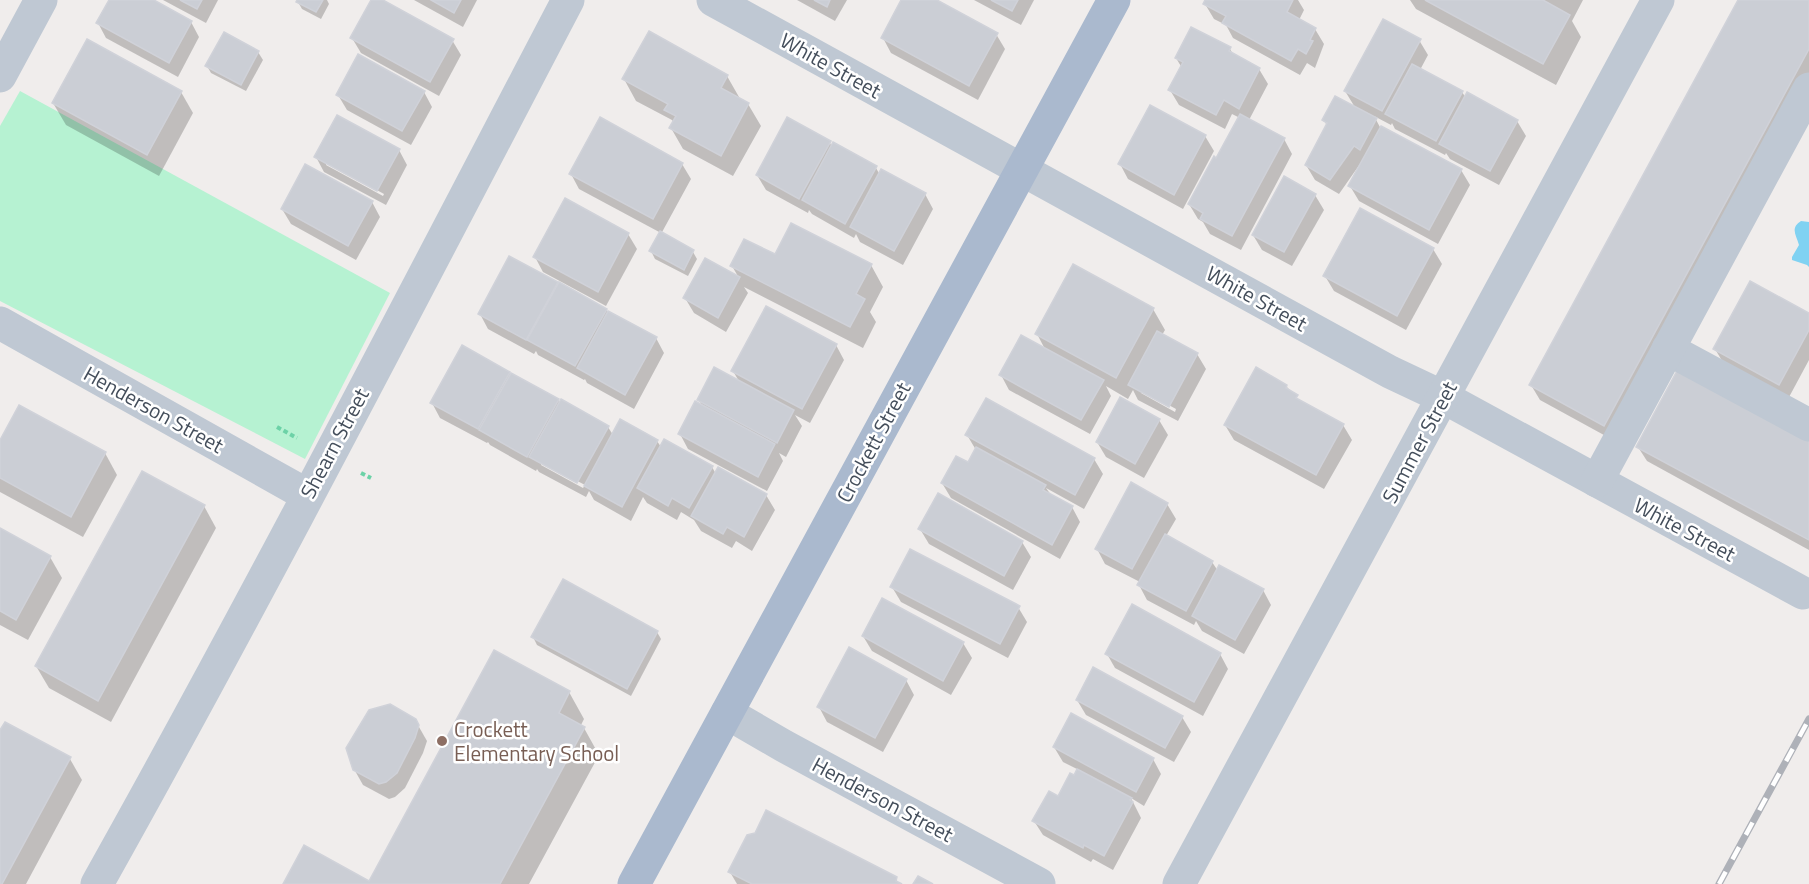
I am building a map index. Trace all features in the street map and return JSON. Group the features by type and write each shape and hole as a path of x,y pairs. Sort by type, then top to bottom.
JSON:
{"main road":[{"name":"Crockett Street","path":"634,884 1114,0"}],"street":[{"path":"0,76 41,0"},
{"name":"Shearn Street","path":"97,884 167,758 568,0"},
{"name":"White Street","path":"713,0 1390,372 1443,397 1803,593"},
{"name":"Summer Street","path":"1179,884 1658,0"},
{"path":"1597,481 1809,89"},
{"name":"Henderson Street","path":"0,323 307,495"},
{"path":"1668,349 1806,416"},
{"name":"Henderson Street","path":"727,713 1040,884"}],"path":[{"path":"277,428 303,441"}],"green space":[{"path":"20,91 390,293 305,459 0,301 0,126"}],"water":[{"path":"1801,221 1809,222 1809,267 1792,260 1799,245 1795,229"}],"building":[{"path":"109,0 154,0 192,21 169,63 96,23"},
{"path":"180,0 202,0 197,9"},
{"path":"297,0 323,0 316,12 296,2"},
{"path":"371,0 383,0 454,39 430,82 350,38"},
{"path":"431,0 461,0 454,13"},
{"path":"814,0 830,0 827,7"},
{"path":"901,0 937,0 998,33 969,86 881,38"},
{"path":"991,0 1018,0 1012,11"},
{"path":"1205,0 1293,0 1287,12 1316,28 1310,40 1313,41 1306,54 1298,49 1291,61 1222,23 1226,16 1203,4"},
{"path":"1425,0 1543,0 1570,15 1543,64"},
{"path":"1738,0 1809,0 1809,49 1604,426 1529,385"},
{"path":"1383,19 1421,39 1382,111 1344,91"},
{"path":"1191,27 1231,47 1229,51 1260,68 1239,109 1224,100 1216,115 1168,90 1183,62 1175,58"},
{"path":"649,31 728,75 721,88 749,103 721,156 669,128 676,116 664,110 668,104 622,79"},
{"path":"224,32 259,51 241,85 205,66"},
{"path":"87,39 182,91 147,155 52,103"},
{"path":"358,54 425,91 402,131 336,95"},
{"path":"1412,64 1463,91 1436,141 1385,114"},
{"path":"1467,92 1518,120 1490,171 1439,144"},
{"path":"1335,96 1377,118 1360,150 1354,146 1330,180 1305,165 1327,123 1322,120"},
{"path":"1150,105 1206,135 1174,195 1118,164"},
{"path":"1240,114 1285,138 1232,236 1200,219 1203,213 1188,204"},
{"path":"337,115 400,149 377,191 314,157"},
{"path":"600,117 683,163 653,219 569,174"},
{"path":"787,117 831,141 799,199 756,175"},
{"path":"1381,126 1462,169 1429,230 1348,186"},
{"path":"833,142 877,166 845,224 802,200"},
{"path":"305,164 373,201 348,246 281,209"},
{"path":"881,169 926,193 894,251 850,227"},
{"path":"1284,176 1316,194 1284,252 1252,235"},
{"path":"565,198 629,233 598,292 533,257"},
{"path":"1360,208 1434,248 1397,316 1323,276"},
{"path":"791,223 872,264 856,294 865,299 850,327 730,266 744,239 775,254"},
{"path":"660,231 694,250 684,270 649,251"},
{"path":"509,256 558,282 526,340 478,314"},
{"path":"705,258 740,277 718,318 683,298"},
{"path":"1073,264 1154,308 1116,378 1035,334"},
{"path":"1750,281 1809,313 1809,330 1779,385 1713,349"},
{"path":"559,282 607,309 575,366 527,340"},
{"path":"766,306 837,344 802,409 731,371"},
{"path":"608,311 657,337 625,395 577,368"},
{"path":"1157,331 1198,353 1169,407 1128,385"},
{"path":"1021,335 1104,380 1081,420 999,375"},
{"path":"462,345 510,372 478,429 430,403"},
{"path":"714,367 794,410 777,443 697,400"},
{"path":"1256,367 1287,385 1286,388 1298,395 1296,398 1344,424 1316,475 1224,425"},
{"path":"1678,369 1809,440 1809,540 1636,447"},
{"path":"511,373 559,399 527,457 479,430"},
{"path":"1120,397 1160,419 1135,464 1096,442"},
{"path":"986,398 1095,458 1075,495 965,435"},
{"path":"561,399 609,426 577,483 529,457"},
{"path":"695,401 775,444 758,477 678,434"},
{"path":"19,405 106,452 71,517 0,478 0,440"},
{"path":"620,419 658,440 622,507 584,486"},
{"path":"664,439 713,466 689,508 672,498 668,506 637,488"},
{"path":"976,447 1046,485 1043,490 1073,506 1052,545 941,483 956,456 968,462"},
{"path":"718,467 767,494 744,537 727,527 723,534 691,516"},
{"path":"142,471 205,505 98,701 35,666"},
{"path":"1131,482 1168,503 1132,569 1095,549"},
{"path":"938,493 1023,541 1004,576 918,529"},
{"path":"0,528 51,556 16,620 0,611"},
{"path":"1165,534 1213,561 1186,611 1137,585"},
{"path":"910,549 1020,606 1000,644 890,587"},
{"path":"1219,565 1264,589 1235,640 1192,616"},
{"path":"563,579 658,631 627,689 531,637"},
{"path":"882,598 964,642 943,681 862,636"},
{"path":"1132,604 1221,653 1194,702 1105,654"},
{"path":"849,647 907,679 875,738 817,707"},
{"path":"494,650 570,691 559,713 585,727 500,884 283,884 304,845 369,881"},
{"path":"1093,667 1183,716 1165,748 1076,700"},
{"path":"390,704 416,719 419,725 397,773 386,782 379,784 353,770 346,748 369,710"},
{"path":"1071,713 1154,758 1136,792 1053,747"},
{"path":"5,722 71,757 0,884 0,730"},
{"path":"1077,769 1132,798 1130,800 1133,802 1104,856 1084,845 1083,848 1032,821 1049,791 1058,796 1070,773 1074,775"},
{"path":"766,810 897,877 896,881 902,884 752,884 728,872 747,835 755,833"},
{"path":"918,876 933,884 913,884"}],"railway":[{"path":"1719,884 1809,719"}],"place":[{"name":"Crockett Elementary School","path":"442,741"}]}
